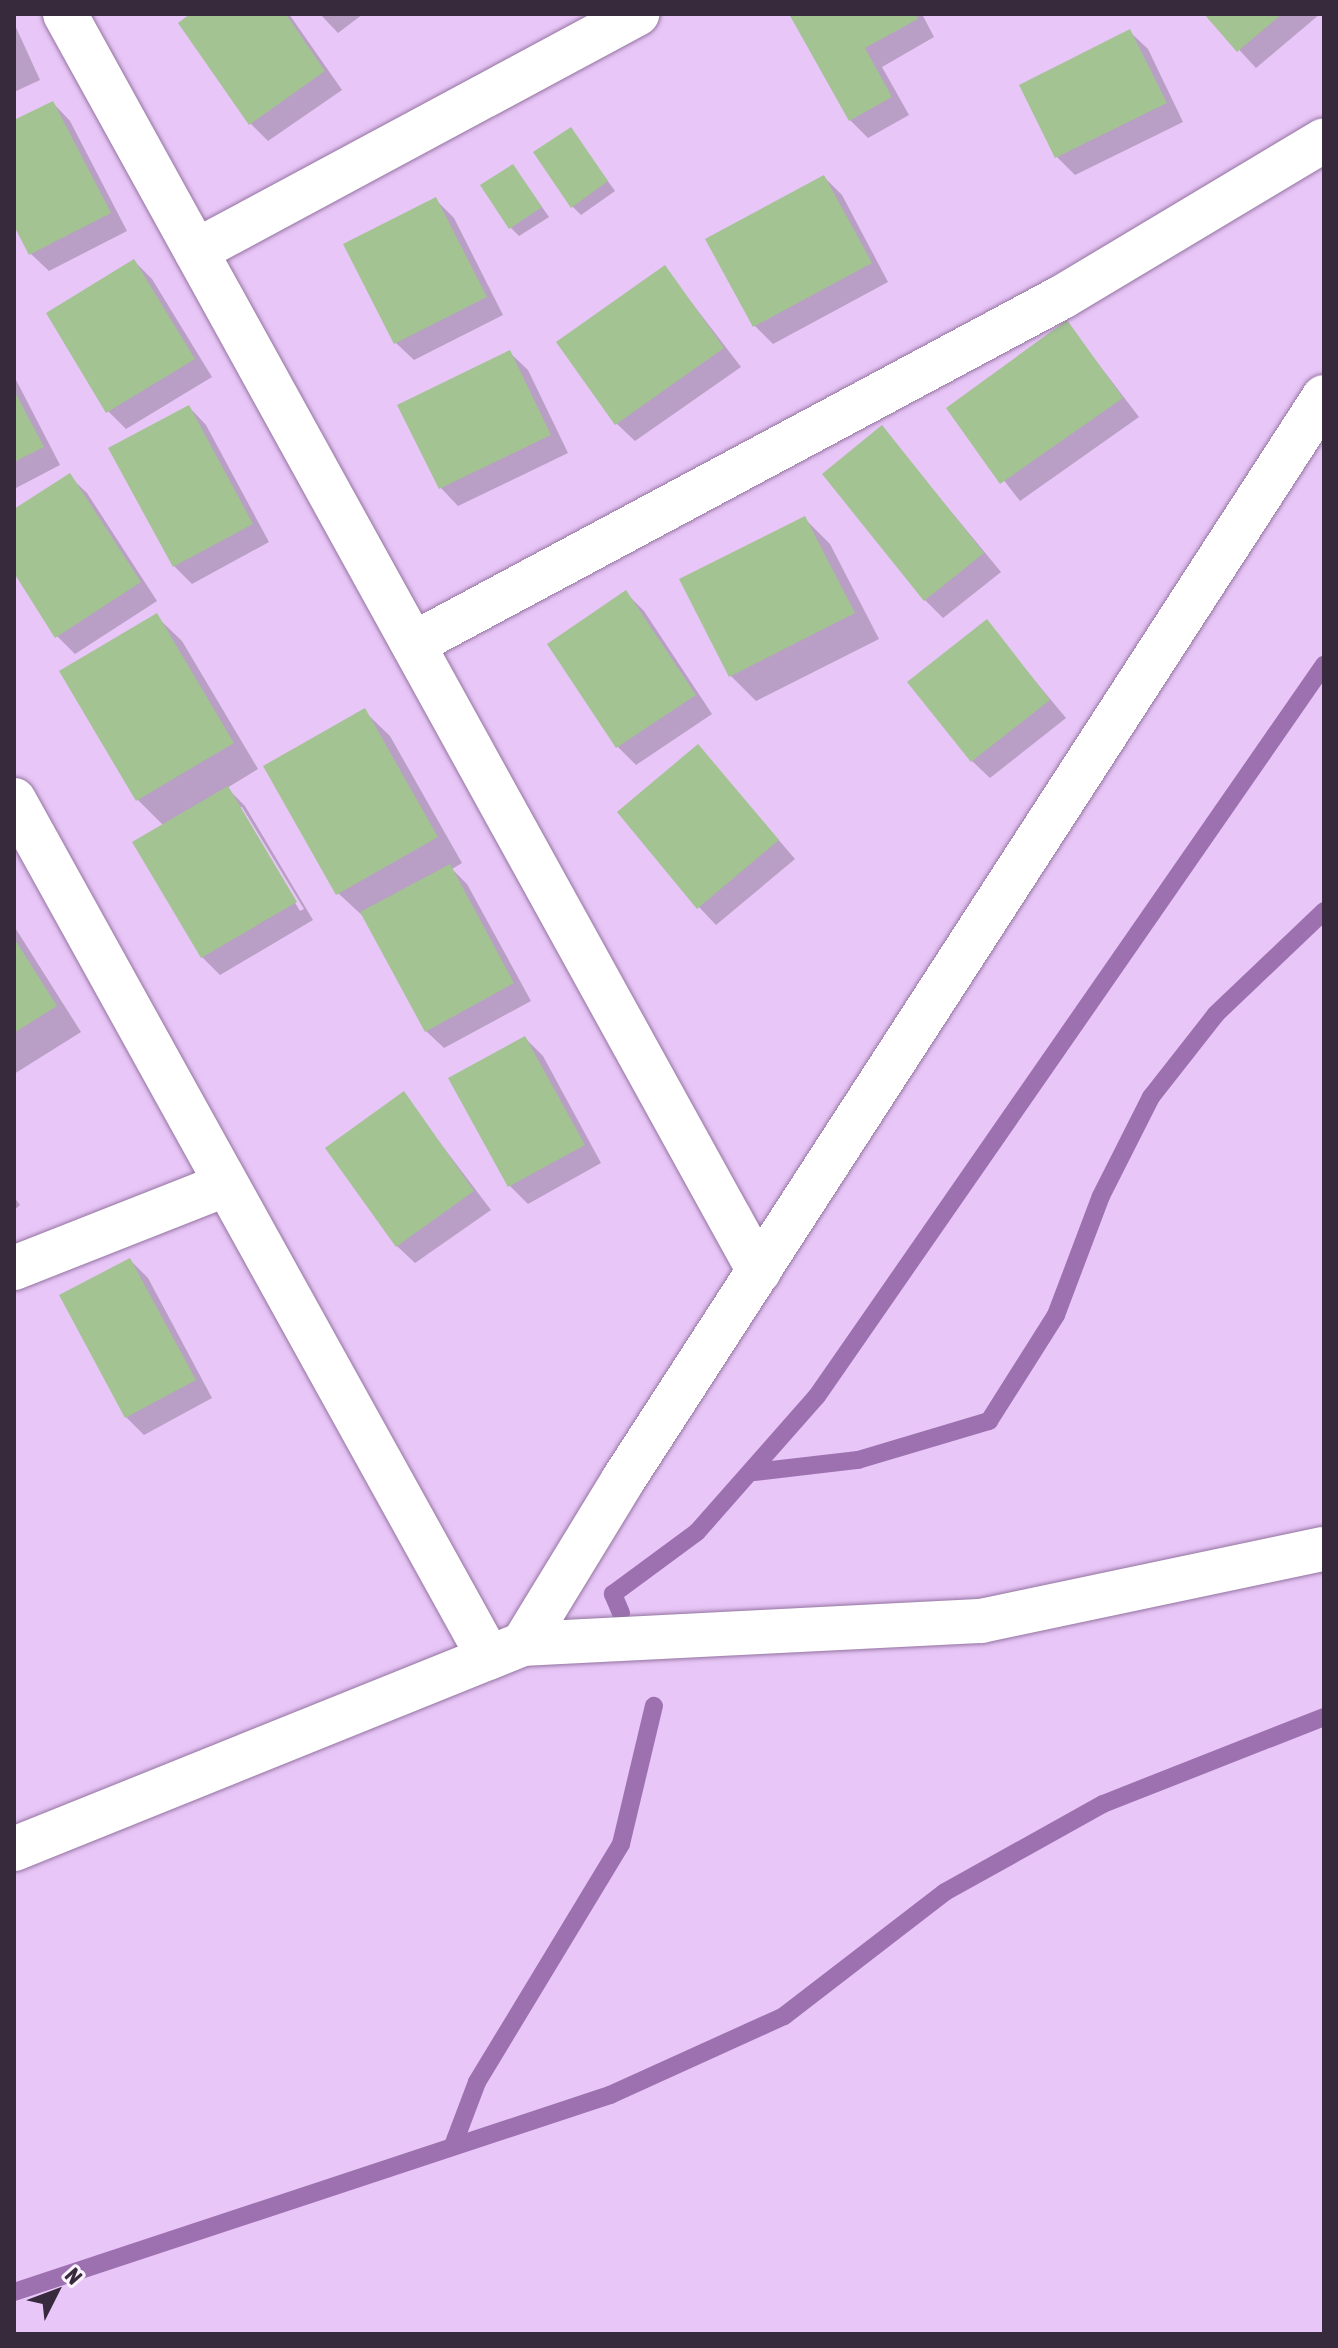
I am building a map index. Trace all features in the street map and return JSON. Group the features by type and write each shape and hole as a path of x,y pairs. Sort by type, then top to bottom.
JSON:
{"street":[{"path":"65,14 759,1271"},
{"path":"196,251 637,14"},
{"path":"413,644 1062,297 1324,140"},
{"path":"505,1649 759,1271 1324,397"},
{"path":"14,800 218,1172 505,1649"},
{"path":"14,1252 218,1172"},
{"path":"14,1268 218,1172"},
{"path":"14,1849 505,1649 981,1621 1324,1549"}],"building":[{"path":"190,14 286,14 325,71 249,125 178,23"},
{"path":"789,14 915,14 918,19 865,48 892,97 849,121"},
{"path":"1204,14 1282,14 1237,52"},
{"path":"1130,29 1167,103 1055,158 1019,85"},
{"path":"53,101 111,213 29,255 14,226 14,120"},
{"path":"571,127 608,181 571,208 533,152"},
{"path":"513,164 542,207 509,229 480,185"},
{"path":"824,175 872,263 753,327 705,239"},
{"path":"436,197 487,297 394,344 343,244"},
{"path":"134,259 195,359 106,413 46,313"},
{"path":"665,265 724,348 615,425 556,342"},
{"path":"1067,320 1123,398 1000,484 946,408"},
{"path":"510,350 551,435 439,489 397,405"},
{"path":"14,390 44,447 14,462"},
{"path":"189,405 253,524 173,567 108,448"},
{"path":"882,425 984,553 924,601 822,474"},
{"path":"70,473 141,582 55,638 14,573 14,509"},
{"path":"805,516 855,613 729,677 679,579"},
{"path":"626,590 696,695 616,748 547,644"},
{"path":"157,613 234,743 136,801 59,671"},
{"path":"987,619 1050,700 971,762 907,682"},
{"path":"365,708 438,837 336,895 263,766"},
{"path":"698,744 779,840 697,909 617,812"},
{"path":"228,786 297,902 201,958 132,842"},
{"path":"450,864 514,983 425,1032 360,912"},
{"path":"14,938 57,1006 14,1033"},
{"path":"525,1036 585,1145 508,1187 448,1078"},
{"path":"404,1091 474,1191 396,1247 325,1148"},
{"path":"130,1258 196,1380 125,1418 59,1295"}],"waterway":[{"path":"621,1613 613,1594 697,1532 817,1396 1324,665"},
{"path":"754,1472 858,1460 989,1421 1056,1315 1101,1196 1151,1097 1216,1014 1324,911"},
{"path":"454,2143 477,2082 621,1844 654,1706"},
{"path":"14,2292 610,2095 784,2016 945,1892 1103,1804 1324,1717"}]}
